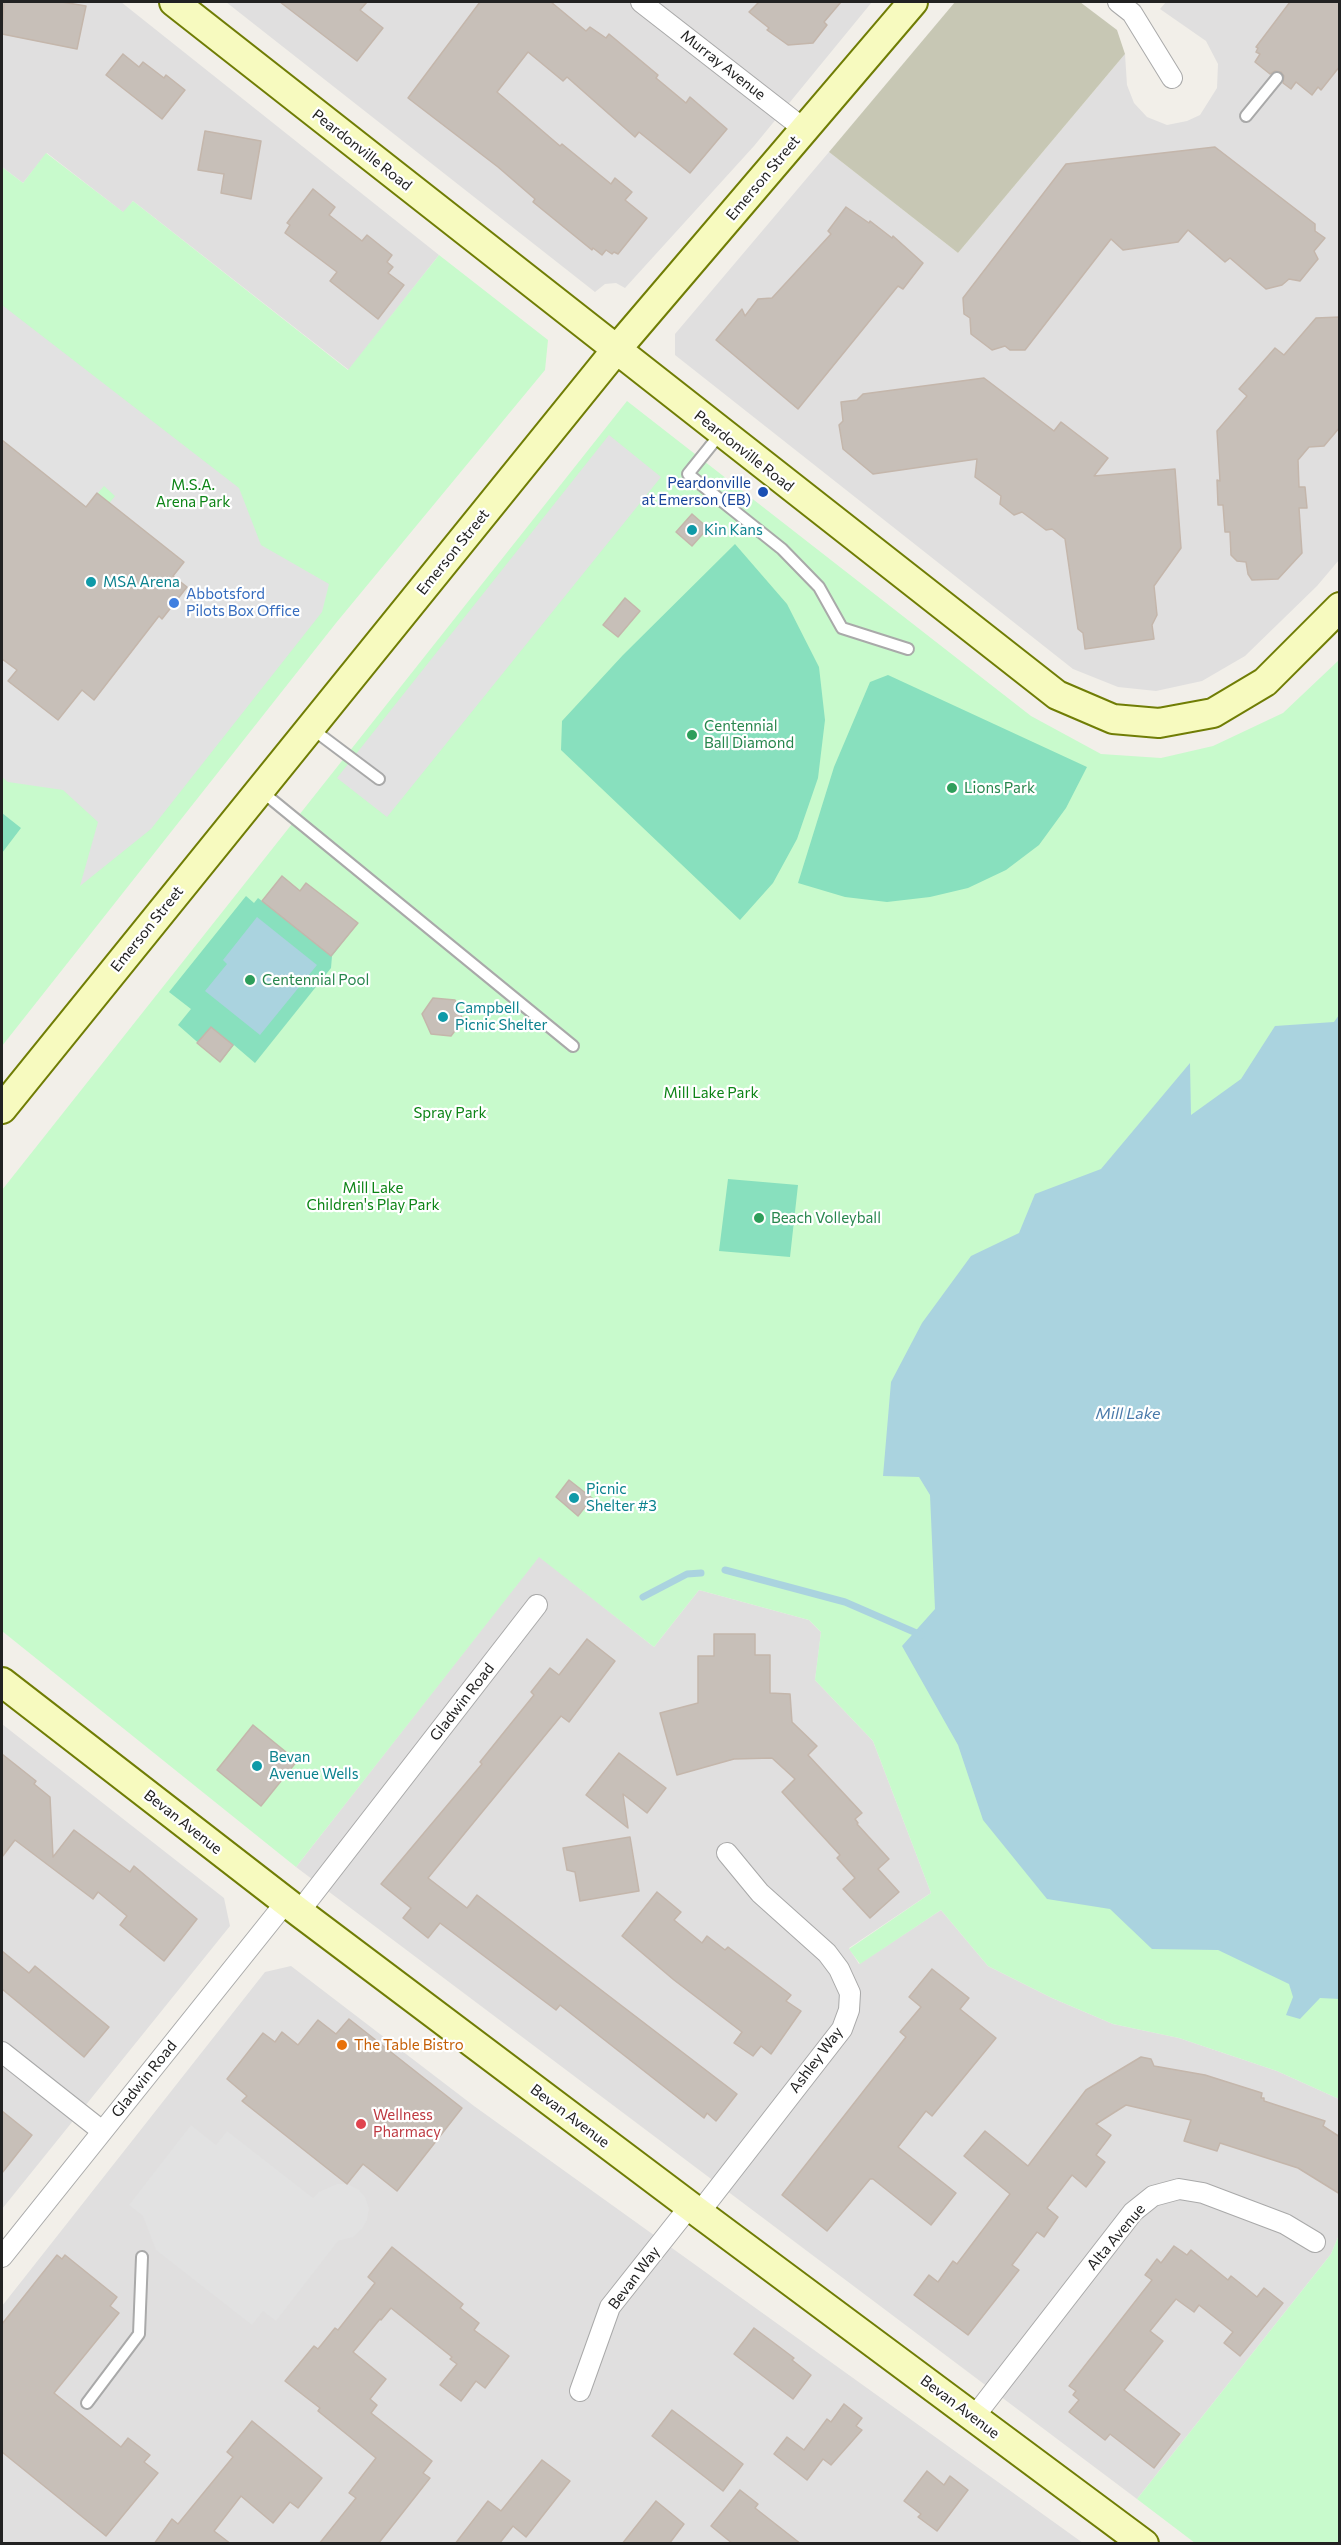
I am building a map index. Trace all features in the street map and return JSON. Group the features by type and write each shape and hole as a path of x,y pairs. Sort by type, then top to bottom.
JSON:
{"main road":[{"name":"Peardonville Road","path":"174,2 1057,695 1113,719 1159,723 1213,713 1265,682 1340,607"},
{"name":"Emerson Street","path":"2,1109 616,350 913,2"},
{"name":"Bevan Avenue","path":"2,1682 292,1907 694,2210 1144,2544"}],"street":[{"name":"Murray Avenue","path":"641,2 804,129"},
{"path":"1118,2 1132,13 1172,78"},
{"name":"Gladwin Road","path":"2,2257 102,2131 292,1907 537,1605"},
{"name":"Ashley Way","path":"694,2210 842,2029 849,2010 850,1993 839,1969 828,1953 760,1893 727,1853"},
{"path":"2,2052 102,2131"},
{"name":"Alta Avenue","path":"974,2418 1133,2212 1153,2196 1179,2189 1203,2193 1285,2224 1315,2242"},
{"name":"Bevan Way","path":"580,2391 610,2307 694,2210"}],"lane":[{"path":"1246,116 1277,78"},
{"path":"721,433 688,474 782,549 819,587 842,628 908,649"},
{"path":"310,728 379,779"},
{"path":"260,790 573,1046"},
{"path":"87,2403 139,2334 142,2257"}],"shaded area":[{"path":"2,2 121,2 439,255 349,370 133,201 124,213 47,153 23,183 2,167"},
{"path":"226,2 872,2 754,146 625,288 616,283 605,284 595,292"},
{"path":"955,2 1080,2 1117,30 1125,54 958,253 829,152"},
{"path":"1166,2 1339,2 1339,560 1317,586 1245,656 1202,681 1156,691 1118,687 1073,669 675,355 675,334 829,152 958,253 1125,54 1127,85 1134,103 1147,117 1167,125 1187,121 1200,115 1217,88 1218,64 1206,41 1160,9"},
{"path":"2,305 239,488 261,545 329,584 322,612 151,829 80,886 98,822 63,790 8,782 2,777 2,659 17,670 9,681 58,720 82,690 94,699 159,616 162,618 173,576 184,562 121,512 99,516 115,496 104,486 86,507 2,440"},
{"path":"609,435 661,477 387,817 337,778"},
{"path":"539,1556 654,1647 699,1590 809,1620 821,1632 815,1680 873,1741 931,1893 849,1948 859,1964 941,1910 988,1966 1052,1998 1113,2024 1179,2038 1277,2071 1339,2099 1339,2235 1331,2254 1137,2499 296,1867"},
{"path":"2,1724 224,1898 230,1926 2,2209"},
{"path":"291,1966 474,2106 1083,2543 2,2543 2,2306 265,1972"},
{"path":"191,2125 216,2145 227,2131 313,2198 319,2192 337,2184 347,2184 359,2190 365,2197 369,2209 362,2229 353,2237 338,2241 276,2321 263,2311 252,2325 156,2250 143,2216 129,2205"}],"green space":[{"name":"M.S.A. Arena Park","path":"46,153 123,212 133,201 348,370 439,255 548,340 545,370 336,623 2,1046 2,167 23,183"},
{"name":"Mill Lake Park","path":"627,401 1031,716 1101,754 1161,758 1213,746 1283,713 1339,660 1339,2099 1277,2071 1179,2038 1113,2024 1052,1998 988,1966 941,1910 860,1964 849,1949 931,1893 873,1741 815,1680 821,1632 809,1620 699,1590 654,1647 539,1557 296,1867 2,1631 2,1190"},
{"name":"Centennial Ball Diamond","path":"735,544 787,604 819,667 825,720 818,778 797,839 773,883 740,920 561,750 562,721 623,655"},
{"name":"Lions Park","path":"888,675 1087,767 1066,808 1039,845 1006,870 968,888 930,897 887,902 845,897 798,883 834,767 870,682"},
{"path":"2,813 21,828 2,853"},
{"name":"Centennial Pool","path":"282,876 300,891 306,883 358,923 332,956 331,968 255,1063 234,1045 220,1062 178,1025 191,1009 169,992 246,896 254,903 258,898 262,901"},
{"name":"Beach Volleyball","path":"728,1179 798,1185 790,1257 719,1251"},
{"path":"1339,2235 1339,2543 1195,2543 1137,2499 1331,2254"}],"water":[{"path":"257,917 317,965 260,1035 205,991 227,964 223,960"},
{"name":"Mill Lake","path":"1339,1015 1340,1999 1320,1998 1300,2019 1286,2015 1293,1997 1289,1984 1218,1950 1152,1949 1110,1909 1047,1899 983,1820 958,1745 902,1646 935,1609 930,1495 919,1477 883,1476 891,1382 922,1323 971,1256 1019,1233 1035,1194 1101,1169 1190,1063 1191,1115 1241,1079 1275,1026 1334,1022"}],"building":[{"path":"4,2 62,2 86,6 77,49 2,34"},
{"path":"280,2 367,2 360,10 383,28 357,61"},
{"path":"480,2 551,2 586,31 590,27 606,38 609,34 658,75 656,78 686,103 690,97 727,129 690,173 639,132 635,137 567,77 563,81 528,52 497,92 560,146 562,144 611,184 615,178 632,192 625,200 647,218 618,254 614,252 612,254 606,250 602,255 593,248 592,250 533,202 535,199 498,167 408,98"},
{"path":"759,2 841,2 824,22 827,25 813,43 788,45 767,30 769,28 749,12"},
{"path":"1290,2 1340,2 1340,66 1321,90 1318,87 1312,95 1296,82 1291,89 1283,83 1284,76 1281,72 1275,71 1270,74 1255,62 1260,54 1256,52 1258,48 1256,47"},
{"path":"123,54 139,67 143,62 164,78 166,75 185,90 162,119 106,75"},
{"path":"205,131 261,141 251,199 221,193 224,174 198,170"},
{"path":"1215,147 1315,224 1315,231 1325,238 1314,251 1318,259 1300,281 1289,279 1282,285 1266,289 1230,258 1225,262 1188,230 1178,242 1123,250 1111,239 1025,350 1010,350 1005,346 992,350 971,334 970,318 964,314 963,298 1066,164"},
{"path":"313,189 335,207 329,215 362,241 367,235 392,255 387,262 393,267 388,273 404,285 378,319 330,281 337,272 285,233 290,225 287,223"},
{"path":"846,207 869,223 870,221 892,238 893,236 923,263 903,289 898,286 798,409 716,340 742,309 745,316 758,299 772,298 831,234 828,231"},
{"path":"1340,317 1340,427 1324,446 1309,447 1298,460 1299,487 1305,487 1307,508 1299,508 1302,553 1278,579 1252,580 1248,574 1246,562 1237,561 1231,555 1230,532 1225,532 1223,505 1218,505 1217,480 1220,481 1217,431 1247,396 1239,389 1275,348 1284,355 1316,318"},
{"path":"984,378 1054,431 1061,422 1108,458 1094,476 1175,469 1181,548 1154,586 1157,615 1152,625 1154,639 1085,649 1083,633 1078,629 1065,539 1052,529 1046,530 1022,512 1014,515 1000,504 1001,496 975,477 977,459 873,474 843,449 839,425 843,421 841,402 857,400 863,394"},
{"name":"MSA Arena","path":"2,440 86,507 97,493 184,562 173,576 187,587 162,619 159,616 94,700 82,690 58,720 8,681 17,670 2,659"},
{"name":"Kin Kans","path":"692,514 708,528 692,546 676,532"},
{"path":"625,598 640,611 618,637 603,625"},
{"path":"282,876 300,891 306,883 358,923 331,956 262,901"},
{"name":"Campbell Picnic Shelter","path":"433,998 455,1000 463,1020 451,1036 431,1034 422,1014"},
{"path":"211,1027 233,1045 220,1062 197,1043"},
{"name":"Picnic Shelter #3","path":"569,1480 592,1498 578,1516 556,1497"},
{"path":"714,1634 755,1634 755,1655 770,1655 770,1693 790,1694 792,1722 817,1746 808,1755 862,1813 855,1819 857,1824 889,1859 878,1869 899,1892 870,1918 843,1889 855,1878 837,1858 840,1855 782,1792 795,1779 772,1758 734,1759 677,1775 660,1713 698,1703 698,1656 714,1656"},
{"path":"587,1639 615,1661 569,1722 561,1716 428,1878 467,1908 477,1895 737,2094 716,2121 707,2113 704,2118 560,2005 556,2010 440,1923 428,1938 403,1918 411,1908 381,1884 482,1764 480,1762 534,1695 531,1692 550,1668 559,1675"},
{"name":"Bevan Avenue Wells","path":"253,1725 297,1761 261,1806 217,1770"},
{"path":"619,1753 666,1788 647,1813 623,1794 628,1828 586,1795"},
{"path":"2,1754 36,1781 34,1784 50,1797 53,1857 74,1830 130,1872 134,1866 197,1919 164,1961 120,1925 127,1916 98,1892 93,1899 15,1840 2,1857"},
{"path":"630,1837 639,1891 580,1901 575,1872 567,1870 563,1848"},
{"path":"657,1892 681,1912 674,1920 702,1943 707,1936 725,1950 728,1947 791,1995 786,2001 801,2011 771,2054 761,2046 753,2056 734,2043 742,2032 674,1980 622,1936"},
{"path":"2,1951 29,1973 35,1966 109,2027 84,2057 2,1989"},
{"path":"932,1969 969,1998 960,2009 996,2038 932,2116 926,2111 898,2147 956,2193 931,2225 873,2179 870,2179 827,2231 782,2195 906,2037 900,2032 921,2007 909,1997"},
{"path":"349,2019 462,2108 397,2191 363,2164 347,2184 242,2101 247,2096 227,2079 263,2033 275,2042 282,2032 298,2045 318,2020 336,2034"},
{"path":"1141,2057 1151,2059 1154,2066 1205,2075 1262,2093 1261,2098 1264,2098 1264,2101 1325,2121 1323,2126 1340,2137 1340,2194 1298,2168 1220,2143 1217,2151 1184,2141 1191,2120 1126,2105 1096,2124 1111,2135 1096,2155 1105,2162 1086,2187 1072,2175 1047,2208 1058,2217 1044,2237 1037,2232 1012,2265 1019,2270 968,2335 914,2295 929,2275 938,2282 953,2261 957,2264 1010,2194 964,2156 985,2131 1028,2166 1086,2090"},
{"path":"2,2111 32,2135 2,2173"},
{"path":"1174,2246 1187,2255 1191,2250 1228,2280 1231,2276 1257,2297 1264,2288 1283,2303 1240,2356 1224,2343 1233,2332 1199,2305 1194,2312 1176,2299 1150,2331 1163,2341 1124,2390 1180,2434 1154,2468 1110,2434 1105,2440 1069,2412 1079,2400 1073,2395 1076,2391 1069,2386 1152,2280 1145,2275 1157,2259 1161,2263"},
{"path":"392,2247 463,2304 460,2308 479,2323 474,2330 509,2356 485,2388 476,2381 461,2401 440,2385 457,2364 450,2359 452,2357 391,2308 353,2352 386,2379 370,2399 377,2405 371,2413 432,2461 423,2473 430,2478 378,2544 319,2544 356,2498 349,2493 376,2458 318,2411 320,2408 285,2381 314,2346 318,2349 335,2328 338,2330 375,2283 368,2277"},
{"path":"57,2255 62,2259 65,2255 117,2297 110,2306 119,2313 54,2393 121,2447 128,2438 150,2455 144,2462 158,2473 106,2536 2,2452 2,2324"},
{"path":"754,2328 794,2358 792,2360 811,2375 793,2399 734,2354"},
{"path":"844,2404 862,2418 856,2426 862,2430 831,2465 823,2459 807,2480 774,2454 787,2437 804,2450 827,2419 831,2422"},
{"path":"672,2410 743,2464 723,2491 652,2436"},
{"path":"252,2421 322,2478 298,2508 290,2502 273,2523 241,2496 214,2531 231,2544 154,2544 172,2519 178,2524 233,2457 227,2452"},
{"path":"542,2460 570,2481 526,2537 513,2526 499,2544 455,2544 488,2501 501,2511"},
{"path":"927,2471 944,2485 950,2476 968,2490 937,2531 918,2517 921,2514 904,2501"},
{"path":"740,2490 758,2504 755,2508 801,2544 733,2544 711,2526"},
{"path":"656,2501 684,2524 669,2544 622,2544"}],"waterway":[{"path":"725,1570 845,1602 921,1635"},
{"path":"643,1597 687,1574 701,1573"}],"place":[{"name":"Peardonville at Emerson (EB)","path":"763,492"},
{"name":"Kin Kans","path":"692,530"},
{"name":"MSA Arena","path":"91,582"},
{"name":"Abbotsford Pilots Box Office","path":"174,603"},
{"name":"Centennial Ball Diamond","path":"692,735"},
{"name":"Lions Park","path":"952,788"},
{"name":"Centennial Pool","path":"250,980"},
{"name":"Campbell Picnic Shelter","path":"443,1017"},
{"name":"Beach Volleyball","path":"759,1218"},
{"name":"Picnic Shelter #3","path":"574,1498"},
{"name":"Bevan Avenue Wells","path":"257,1766"},
{"name":"The Table Bistro","path":"342,2045"},
{"name":"Wellness Pharmacy","path":"361,2124"}],"park label":[{"name":"Spray Park","path":"450,1113"},
{"name":"Mill Lake Children's Play Park","path":"373,1196"}]}
